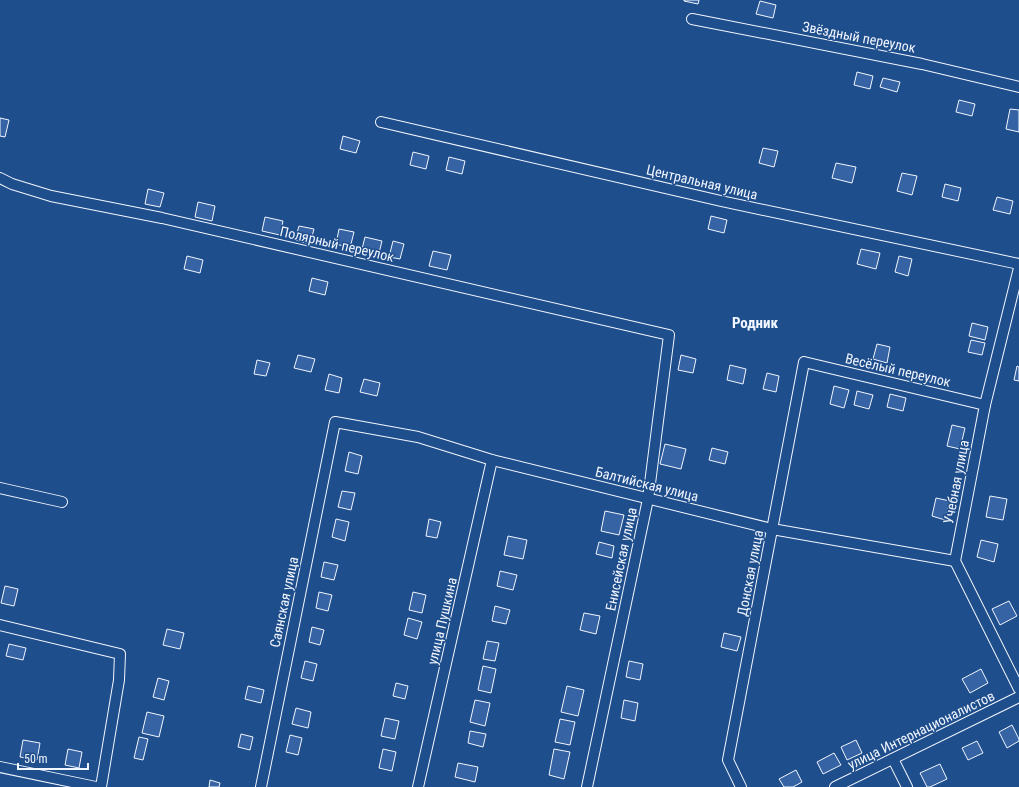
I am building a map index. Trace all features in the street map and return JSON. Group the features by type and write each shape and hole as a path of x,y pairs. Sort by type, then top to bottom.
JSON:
{"street":[{"name":"Звёздный переулок","path":"692,19 922,64 1019,87"},
{"name":"Центральная улица","path":"381,122 721,201 1019,264"},
{"name":"Полярный переулок","path":"0,178 12,184 51,196 162,218 669,335"},
{"name":"Учебная улица","path":"955,561 985,405 1019,268"},
{"name":"Енисейская улица","path":"587,787 648,499 669,335"},
{"name":"Весёлый переулок","path":"804,362 985,405"},
{"name":"Донская улица","path":"741,787 728,760 804,362"},
{"name":"Балтийская улица","path":"335,422 418,437 492,460 772,529 955,561"},
{"name":"Саянская улица","path":"261,787 335,422"},
{"name":"улица Пушкина","path":"418,787 492,460"},
{"path":"0,488 62,502"},
{"path":"955,561 1019,689"},
{"path":"0,625 120,654 119,680 101,787"},
{"name":"улица Интернационалистов","path":"835,787 1019,697"},
{"path":"893,759 907,787"},
{"path":"0,767 96,787"}],"building":[{"path":"684,0 699,0 698,4"},
{"path":"760,1 776,5 773,18 756,14"},
{"path":"857,72 873,76 870,89 854,85"},
{"path":"883,78 900,82 897,92 880,87"},
{"path":"959,100 975,104 972,116 956,112"},
{"path":"1010,109 1019,110 1019,132 1006,129"},
{"path":"0,118 9,120 5,137 0,136"},
{"path":"343,136 360,141 356,153 340,149"},
{"path":"763,148 778,151 774,167 759,163"},
{"path":"413,152 429,156 426,169 410,165"},
{"path":"449,157 465,161 462,174 446,170"},
{"path":"836,163 856,167 852,183 832,178"},
{"path":"902,173 917,176 912,195 897,191"},
{"path":"945,184 961,188 958,201 942,197"},
{"path":"148,189 164,193 160,207 145,204"},
{"path":"997,197 1013,201 1010,214 993,210"},
{"path":"198,202 215,206 212,221 195,217"},
{"path":"711,216 727,220 724,233 708,229"},
{"path":"265,217 283,221 280,235 262,231"},
{"path":"299,226 314,229 310,244 295,240"},
{"path":"339,229 354,232 350,248 336,244"},
{"path":"365,237 382,241 378,257 361,253"},
{"path":"393,241 404,244 400,259 389,257"},
{"path":"861,249 880,253 876,269 857,264"},
{"path":"433,251 451,255 447,270 429,266"},
{"path":"187,256 203,260 200,273 184,269"},
{"path":"899,256 912,259 908,276 895,272"},
{"path":"312,278 328,282 325,295 309,291"},
{"path":"972,323 988,327 985,340 969,336"},
{"path":"971,340 985,343 982,355 968,352"},
{"path":"877,344 890,347 887,363 873,359"},
{"path":"298,355 315,359 311,372 294,368"},
{"path":"681,355 696,359 693,373 678,370"},
{"path":"257,360 270,363 266,376 254,374"},
{"path":"730,365 746,369 743,384 727,380"},
{"path":"1017,366 1019,367 1019,381 1014,380"},
{"path":"767,373 779,376 776,392 763,389"},
{"path":"329,374 342,378 339,393 325,390"},
{"path":"364,379 380,383 377,396 360,392"},
{"path":"834,386 849,390 844,408 830,404"},
{"path":"857,391 873,395 869,409 854,405"},
{"path":"890,394 906,398 903,411 887,407"},
{"path":"952,425 965,428 960,449 947,446"},
{"path":"665,444 686,449 681,469 660,464"},
{"path":"712,448 728,452 725,464 709,460"},
{"path":"349,452 362,456 358,474 345,471"},
{"path":"342,491 355,493 351,510 338,507"},
{"path":"990,496 1007,499 1003,520 986,517"},
{"path":"936,498 950,501 945,520 932,516"},
{"path":"605,511 624,515 619,535 601,531"},
{"path":"336,519 349,522 345,541 332,537"},
{"path":"429,519 441,522 437,538 426,536"},
{"path":"508,536 527,540 523,559 504,555"},
{"path":"981,540 998,544 994,562 977,557"},
{"path":"599,542 614,546 612,558 596,554"},
{"path":"324,562 338,565 334,580 321,577"},
{"path":"500,571 517,575 513,590 497,586"},
{"path":"5,586 18,589 14,606 1,603"},
{"path":"319,592 332,595 328,611 316,608"},
{"path":"413,592 426,595 422,613 409,610"},
{"path":"1009,601 1017,616 1000,625 992,609"},
{"path":"495,606 510,610 506,624 492,621"},
{"path":"584,613 600,616 596,634 580,630"},
{"path":"408,618 422,622 417,639 404,635"},
{"path":"312,627 324,630 320,645 309,642"},
{"path":"167,629 184,633 180,649 163,645"},
{"path":"724,633 741,637 737,651 721,647"},
{"path":"487,641 499,643 495,661 483,659"},
{"path":"9,644 26,648 23,660 6,656"},
{"path":"305,661 317,664 313,681 301,678"},
{"path":"629,661 643,664 640,680 626,677"},
{"path":"483,666 496,669 491,693 478,690"},
{"path":"981,669 988,683 970,693 962,679"},
{"path":"158,678 169,681 164,700 153,697"},
{"path":"396,683 408,686 405,699 393,696"},
{"path":"248,686 264,690 261,703 245,699"},
{"path":"567,686 584,690 578,716 561,712"},
{"path":"475,700 490,703 485,726 470,722"},
{"path":"624,700 638,703 635,721 621,718"},
{"path":"296,708 311,712 308,728 292,724"},
{"path":"147,712 164,716 159,737 142,733"},
{"path":"385,718 399,721 395,739 381,736"},
{"path":"560,719 575,722 570,745 555,742"},
{"path":"1012,725 1019,741 1007,748 999,732"},
{"path":"470,731 486,734 483,747 468,743"},
{"path":"241,734 253,737 250,750 238,747"},
{"path":"290,735 302,738 298,755 286,752"},
{"path":"139,737 148,739 143,760 134,758"},
{"path":"23,740 40,743 37,760 20,757"},
{"path":"856,740 862,753 847,760 841,747"},
{"path":"977,741 983,753 968,760 962,748"},
{"path":"68,749 82,752 79,768 65,765"},
{"path":"383,749 396,752 392,771 379,768"},
{"path":"554,749 570,752 564,779 549,775"},
{"path":"834,753 841,765 823,774 817,762"},
{"path":"458,763 478,767 475,782 455,777"},
{"path":"940,764 947,779 927,787 920,773"},
{"path":"796,770 802,782 793,787 784,787 779,779"},
{"path":"210,780 220,783 219,787 209,787"}],"district":[{"name":"Родник","path":"755,323"}]}
